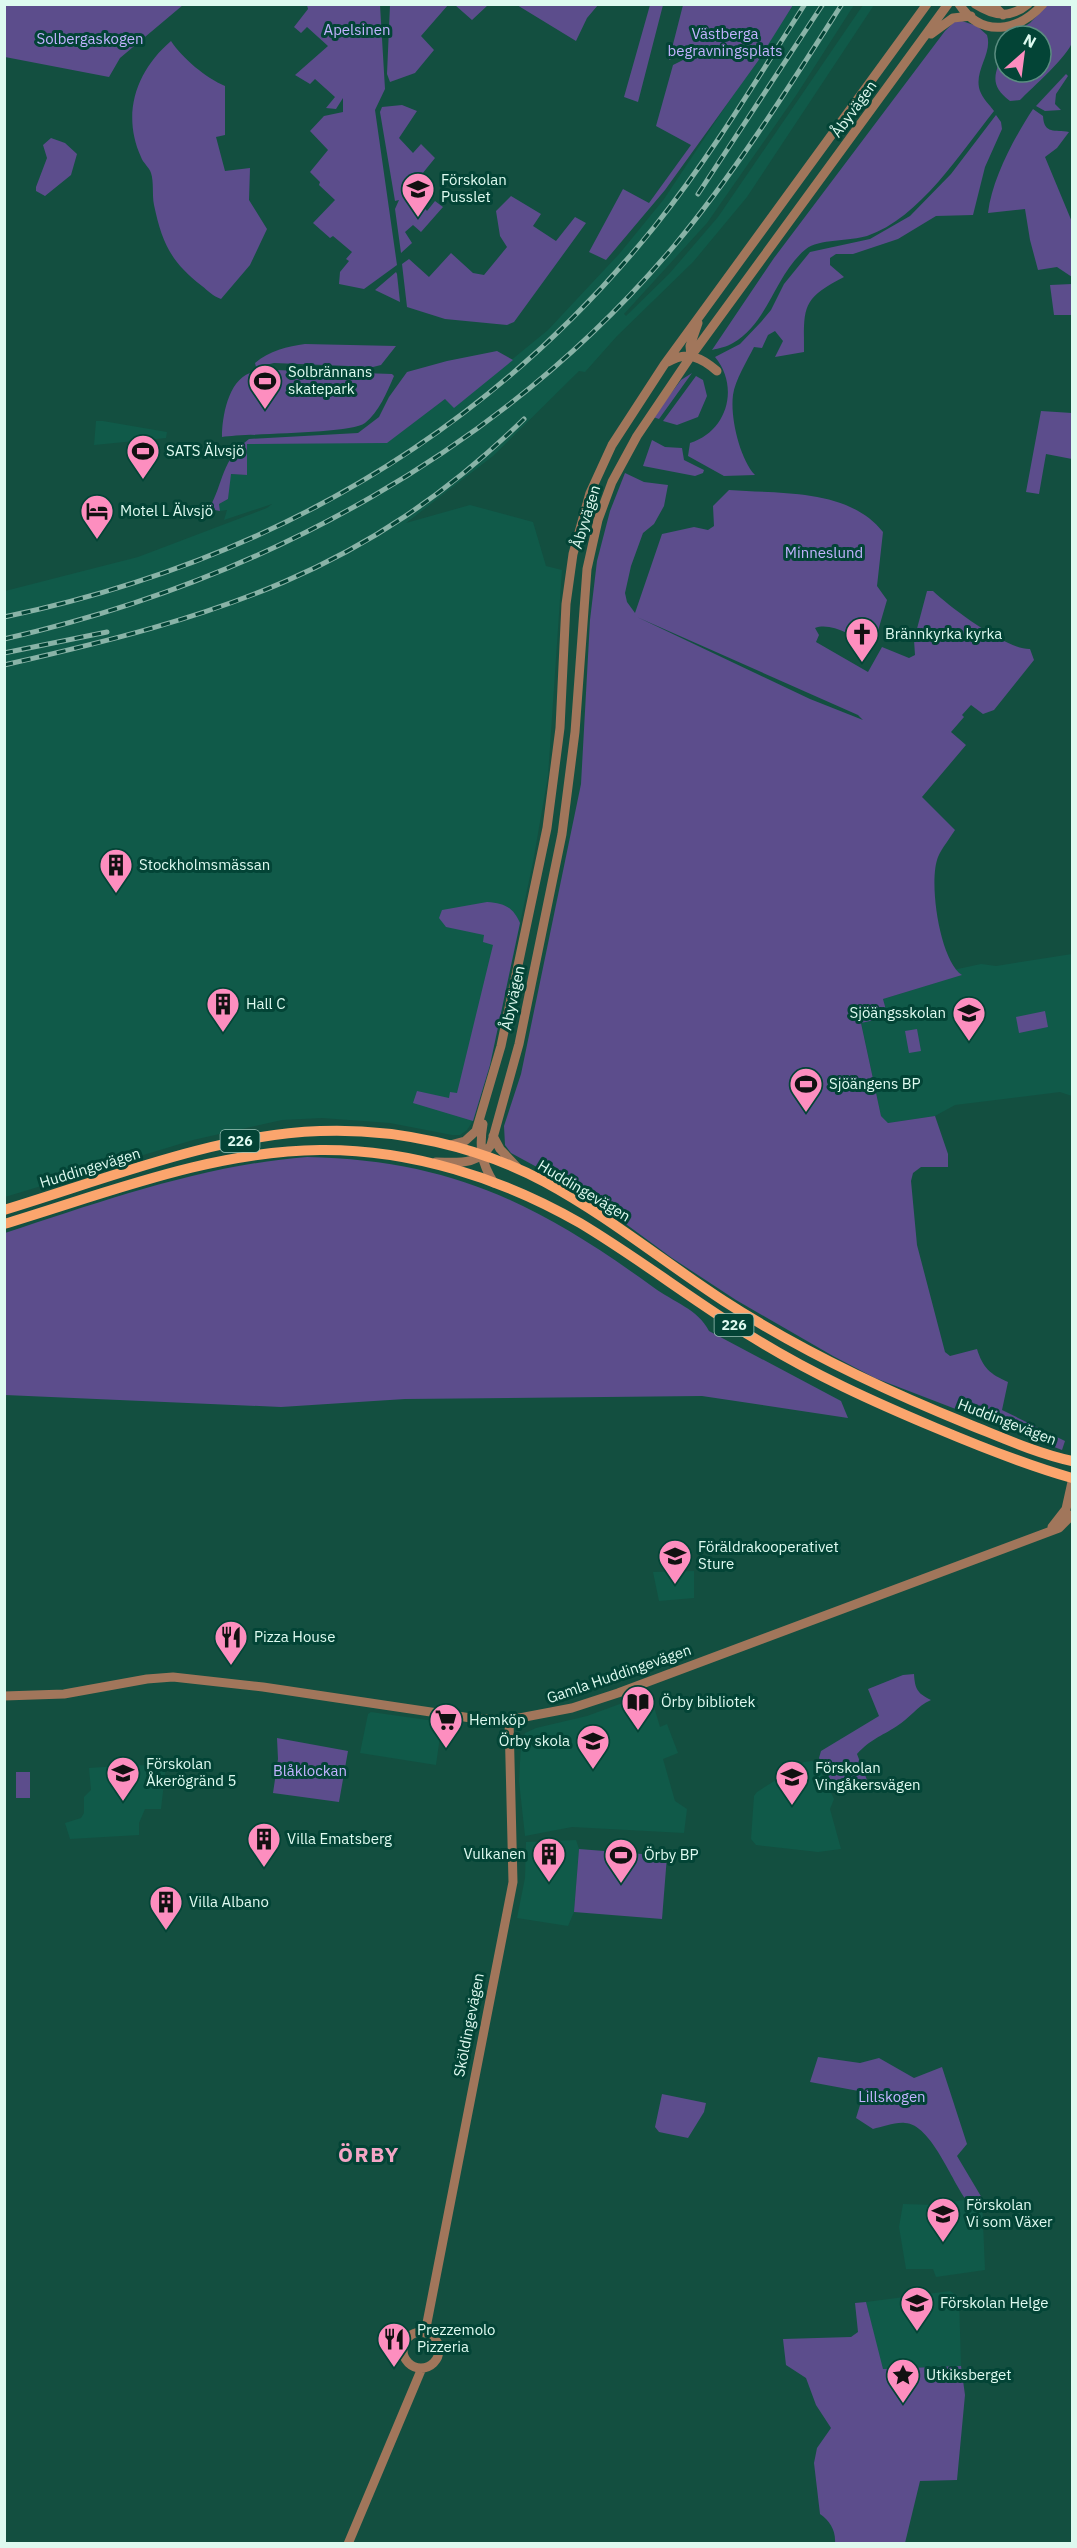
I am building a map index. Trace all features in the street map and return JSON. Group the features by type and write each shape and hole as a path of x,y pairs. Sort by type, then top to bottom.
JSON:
{"main road":[{"name":"Huddingevägen","path":"4,1210 196,1151 265,1136 298,1132 352,1131 448,1145 524,1172 586,1206 725,1302 801,1347 934,1410 1042,1453 1072,1461"},
{"name":"Huddingevägen","path":"4,1224 196,1167 264,1154 333,1150 384,1154 421,1161 495,1183 578,1222 714,1313 823,1377 972,1443 1072,1480"}],"street":[{"name":"Åbyvägen","path":"495,1183 482,1156 480,1142 485,1107 509,1009 555,776 566,604 573,554 590,493 618,436 664,365 927,4"},
{"name":"Åbyvägen","path":"482,1156 494,1136 519,1044 571,781 583,595 590,551 598,520 621,463 691,356 948,4"},
{"path":"959,4 971,16 986,25 1008,28 1030,18 1043,4"},
{"path":"975,4 989,12 1003,15 1016,12 1028,4"},
{"path":"992,4 1003,15"},
{"path":"922,42 948,20 959,16 971,16"},
{"path":"691,356 692,340 704,310"},
{"path":"664,365 673,359 691,356 705,361 717,371"},
{"path":"618,436 616,455 621,463"},
{"name":"Åbyvägen","path":"448,1145 472,1136 485,1107"},
{"path":"494,1136 505,1157 524,1172"},
{"path":"421,1161 466,1162 482,1156"},
{"name":"Gamla Huddingevägen","path":"1045,1533 1066,1509 1072,1480"},
{"name":"Gamla Huddingevägen","path":"4,1696 64,1694 147,1679 173,1677 471,1718 508,1720 572,1708 618,1693 1059,1528 1072,1515"},
{"name":"Sköldingevägen","path":"425,2333 513,1882 508,1720"},
{"path":"425,2333 436,2340 439,2353 431,2365 422,2368 406,2360 404,2348 409,2338 425,2333"},
{"path":"348,2544 422,2368"}],"shaded area":[{"path":"793,5 854,5 797,94 707,223 624,314 626,316 669,274 718,217 863,5 874,5 747,197 693,262 617,336 585,372 579,371 493,456 406,523 470,505 533,522 546,566 562,570 548,776 533,862 490,1065 473,1121 460,1135 452,1135 390,1123 322,1118 282,1120 193,1140 5,1197 5,591 138,557 267,508 272,504 224,520 227,510 220,511 219,504 228,499 230,474 247,475 247,444 387,442 445,399 454,407 548,330 620,253 664,199"},
{"path":"96,421 167,432 166,438 94,445"},
{"name":"Sjöängsskolan","path":"1072,954 1072,1096 1060,1092 955,1105 935,1116 888,1123 881,1116 861,1022 888,1017 883,999 961,975 953,970 981,964 996,966"},
{"name":"Föräldrakooperativet Sture","path":"694,1571 694,1598 659,1601 653,1572"},
{"name":"Örby skola","path":"650,1693 660,1727 667,1724 678,1753 663,1759 675,1801 687,1809 684,1833 572,1827 525,1836 519,1781 521,1744 525,1733 536,1728 587,1716"},
{"path":"371,1712 442,1722 436,1765 360,1753 368,1714"},
{"name":"Förskolan Vingåkersvägen","path":"812,1761 817,1764 834,1799 830,1809 841,1849 818,1852 756,1845 751,1839 754,1796 804,1762"},
{"name":"Förskolan Åkerögränd 5","path":"134,1765 166,1766 161,1809 145,1809 139,1823 139,1835 70,1839 65,1823 81,1818 84,1813 84,1797 91,1790 89,1768"},
{"path":"576,1840 579,1849 574,1912 568,1926 517,1918 525,1878 526,1842"},
{"name":"Förskolan Vi som Växer","path":"982,2198 985,2270 936,2277 933,2269 906,2269 899,2227 903,2204 936,2205"},
{"name":"Förskolan Helge","path":"950,2291 959,2297 961,2366 882,2369 866,2302"}],"green space":[{"name":"Solbergaskogen","path":"4,5 183,5 120,58 109,77 5,57"},
{"name":"Apelsinen","path":"307,5 380,5 385,89 375,110 397,265 364,289 339,284 340,272 349,261 346,259 352,252 333,236 330,238 313,223 335,200 319,185 320,182 310,172 328,150 310,131 324,116 343,112 343,98 336,109 326,108 335,97 315,79 310,84 295,75 328,46 307,27 301,33 294,27 308,9"},
{"path":"390,5 448,5 421,36 434,50 415,73 390,82 387,74"},
{"path":"455,5 488,5 472,20"},
{"path":"517,5 598,5 587,18 576,41"},
{"path":"650,5 663,5 638,102 624,97"},
{"name":"Västberga begravningsplats","path":"683,5 793,5 758,61 665,190 606,260 589,252 623,189 649,203 691,145 656,126 673,65 685,59 683,54 669,60"},
{"path":"1047,5 1072,5 1072,42 1053,68 1053,24 1028,24"},
{"path":"962,21 977,26 987,35 987,49 979,84 983,97 994,111 938,182 905,215 867,236 818,243 806,249 795,259 763,312 745,335 731,344 712,350 774,258 945,31 954,22"},
{"path":"171,41 195,67 225,86 225,135 216,137 225,171 250,168 249,200 267,229 250,265 221,299 191,277 169,251 153,201 151,173 135,141 132,124 133,109 141,79 149,65"},
{"path":"1066,74 1068,76 1056,94 1055,104 1061,110 1045,111 1036,106"},
{"path":"997,84 1036,84 1020,100 1010,101"},
{"path":"402,105 417,111 399,138 413,153 421,144 435,158 418,179 421,183 413,195 427,211 435,201 443,207 421,232 413,225 405,232 412,243 401,253 395,209 399,200 395,201 380,112 382,107"},
{"path":"1033,109 1043,116 1048,129 1069,132 1057,148 1045,157 1072,222 1072,277 1057,267 1038,270 1025,209 988,213 994,186 1005,159"},
{"path":"996,115 1001,122 1002,129 985,167 973,215 936,216 898,239 853,254 836,254 830,258 830,265 844,277 820,292 808,306 804,324 804,352 775,357 783,341 775,331 768,335 762,348 754,347 736,383 732,404 741,449 755,475 724,476 688,456 690,443 713,429 721,419 726,407 727,382 723,369 715,357 740,344 761,322 771,310 784,284 810,252 870,239 910,216 951,174"},
{"path":"51,138 65,143 77,154 71,175 45,196 36,191 36,187 47,158 43,145"},
{"path":"511,196 541,214 533,226 556,241 575,217 586,223 514,322 507,325 445,319 407,307 402,264 409,259 429,277 451,253 473,273 484,275 507,247 500,236 496,211"},
{"path":"396,272 397,274 400,302 375,290"},
{"path":"1072,284 1072,315 1054,315 1050,285"},
{"path":"305,344 396,346 381,365 373,367 274,363 256,367 255,363 272,352"},
{"path":"497,351 513,360 454,408 445,399 387,443 247,444 247,475 231,474 228,499 219,504 220,511 209,509 228,463 249,439 358,433 379,417 389,397 407,372"},
{"path":"274,370 392,374 394,376 374,413 365,423 356,427 222,437 225,410 231,391 236,384 250,373"},
{"path":"692,373 659,419 653,417 681,380"},
{"path":"696,376 703,380 707,396 698,417 677,425 663,421"},
{"path":"1041,411 1072,413 1072,459 1046,454 1039,494 1026,492"},
{"path":"652,440 665,447 682,448 684,460 704,470 703,473 695,476 643,466"},
{"name":"Minneslund","path":"625,473 644,482 668,485 664,506 654,524 643,533 631,566 625,593 627,602 635,613 662,534 694,527 708,530 714,526 713,506 729,490 791,493 832,500 851,507 883,532 877,586 887,600 875,641 869,643 835,629 822,627 815,628 819,635 816,642 868,672 882,647 909,658 915,655 914,640 927,591 933,591 994,636 1008,643 1030,649 1034,660 994,710 983,714 971,705 962,715 964,717 951,732 966,745 922,797 955,830 938,857 934,884 942,938 954,967 962,975 883,999 888,1017 861,1023 881,1116 888,1123 935,1116 948,1154 948,1167 921,1167 913,1173 911,1181 917,1245 945,1352 950,1356 977,1349 988,1370 1008,1382 1002,1410 1065,1441 1062,1450 875,1378 833,1356 736,1300 672,1258 581,1191 511,1153 505,1145 504,1126 521,1074 581,784 590,620 597,561 610,511","holes":["637,617 858,715 863,720 810,699"]},
{"path":"487,902 507,907 520,923 490,1065 473,1121 413,1103 417,1091 449,1098 450,1092 457,1093 493,945 483,942 484,935 446,927 439,918 442,910"},
{"path":"1045,1011 1048,1027 1019,1033 1016,1017"},
{"path":"917,1029 921,1051 909,1053 905,1031"},
{"path":"307,1157 359,1160 406,1167 450,1178 491,1192 531,1210 571,1232 692,1311 709,1331 841,1401 848,1418 702,1396 405,1399 281,1407 5,1395 5,1233 116,1197 192,1176 268,1161"},
{"path":"914,1674 918,1690 931,1700 862,1749 857,1754 867,1780 837,1792 819,1758 821,1751 879,1716 868,1689 903,1675"},
{"name":"Blåklockan","path":"277,1738 348,1751 339,1802 273,1793 278,1759"},
{"path":"16,1772 30,1772 30,1798 16,1798"},
{"name":"Örby BP","path":"579,1849 667,1856 662,1919 574,1912"},
{"name":"Lillskogen","path":"818,2057 860,2063 879,2058 914,2078 942,2067 967,2144 957,2156 982,2198 967,2201 932,2143 915,2126 901,2123 873,2129 856,2118 864,2092 810,2082"},
{"path":"662,2094 706,2103 704,2112 688,2138 659,2132 655,2127"},
{"path":"866,2302 883,2369 961,2366 965,2395 957,2480 920,2481 905,2543 835,2543 832,2527 820,2514 814,2463 817,2448 831,2428 816,2405 806,2378 786,2365 783,2339 851,2337 858,2332 855,2303"}],"railway":[{"path":"4,617 101,593 193,562 281,524 365,480 444,427 519,368 589,301 655,226 714,145 805,4"},
{"path":"698,194 823,4"},
{"path":"4,639 100,614 193,582 284,543 372,497 455,444 533,385 607,319 674,246 741,158 842,4"},
{"path":"4,665 152,628 219,607 284,582 345,552 405,516 465,472 524,419"},
{"path":"4,653 107,632"}],"place":[{"name":"Förskolan Pusslet","path":"418,218"},
{"name":"Solbrännans skatepark","path":"265,410"},
{"name":"SATS Älvsjö","path":"143,480"},
{"name":"Motel L Älvsjö","path":"97,540"},
{"name":"Brännkyrka kyrka","path":"862,663"},
{"name":"Stockholmsmässan","path":"116,894"},
{"name":"Hall C","path":"223,1033"},
{"name":"Sjöängsskolan","path":"969,1042"},
{"name":"Sjöängens BP","path":"806,1113"},
{"name":"Föräldrakooperativet Sture","path":"675,1585"},
{"name":"Pizza House","path":"231,1666"},
{"name":"Örby bibliotek","path":"638,1731"},
{"name":"Hemköp","path":"446,1749"},
{"name":"Örby skola","path":"593,1770"},
{"name":"Förskolan Åkerögränd 5","path":"123,1802"},
{"name":"Förskolan Vingåkersvägen","path":"792,1806"},
{"name":"Villa Ematsberg","path":"264,1868"},
{"name":"Vulkanen","path":"549,1883"},
{"name":"Örby BP","path":"621,1884"},
{"name":"Villa Albano","path":"166,1931"},
{"name":"Förskolan Vi som Växer","path":"943,2243"},
{"name":"Förskolan Helge","path":"917,2332"},
{"name":"Prezzemolo Pizzeria","path":"394,2368"},
{"name":"Utkiksberget","path":"903,2404"}],"district":[{"name":"ÖRBY","path":"369,2155"}]}
